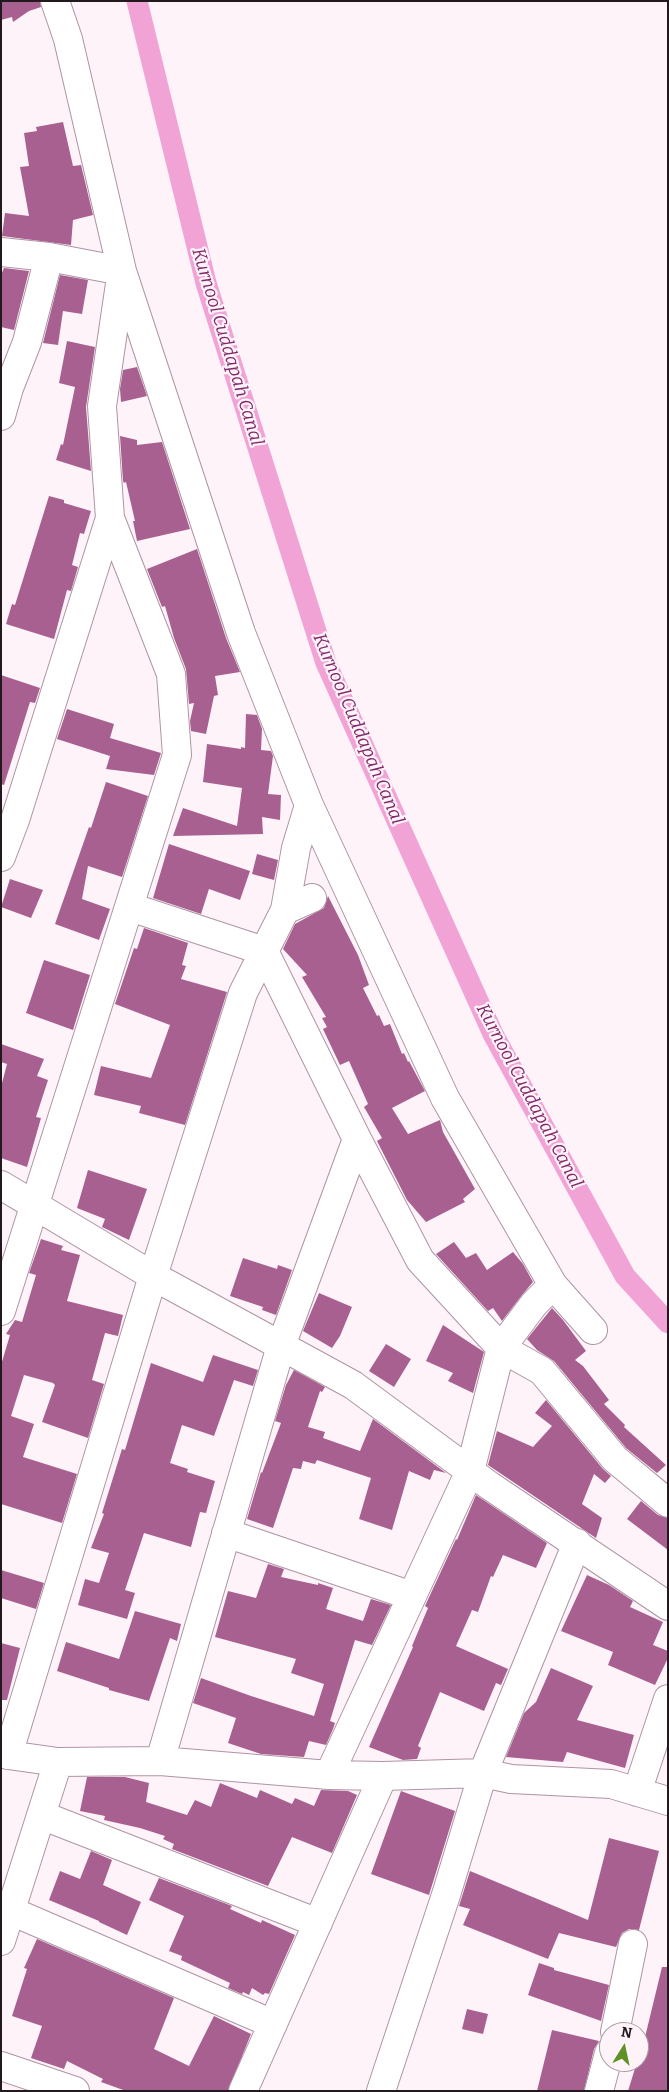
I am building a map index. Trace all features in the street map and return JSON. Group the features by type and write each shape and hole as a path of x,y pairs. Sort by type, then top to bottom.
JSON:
{"street":[{"path":"54,1 68,40 122,271 241,633 309,805 445,1098 553,1285 593,1330"},
{"path":"1,252 49,257 122,271"},
{"path":"1,416 9,388 27,342 49,257"},
{"path":"1,1311 177,755 171,674 110,518 102,406 122,271"},
{"path":"1,857 15,820 110,518"},
{"path":"309,805 296,848 286,910 243,993 5,1753 58,1762 160,1761 329,1775 384,1776 483,1773 512,1779 611,1784 668,1801"},
{"path":"286,910 312,898"},
{"path":"130,907 264,951 420,1260 501,1348 542,1371 615,1458 668,1504"},
{"path":"160,1761 281,1346 357,1138"},
{"path":"1,1185 153,1276 353,1384 470,1471 668,1606"},
{"path":"329,1775 470,1471 501,1348 534,1304 553,1285"},
{"path":"226,1533 412,1596"},
{"path":"381,2091 446,1895 483,1773 576,1543"},
{"path":"637,1792 666,1713"},
{"path":"1,1941 58,1762"},
{"path":"243,2091 384,1776"},
{"path":"42,1815 318,1923"},
{"path":"11,1911 273,2024"},
{"path":"617,2022 633,1944"},
{"path":"1,2066 75,2091"},
{"path":"599,2091 604,2072"}],"building":[{"path":"1,1 40,1 41,7 29,11 13,22 12,17 1,20"},
{"path":"63,122 73,166 81,165 93,215 73,220 71,245 2,236 5,213 29,216 20,167 29,166 24,133 37,131 36,127"},
{"path":"4,268 29,271 14,330 1,327 1,275"},
{"path":"60,275 88,280 82,314 63,311 58,345 43,343"},
{"path":"67,341 95,347 86,407 91,471 56,460 61,444 63,445 75,387 59,383"},
{"path":"137,367 147,396 121,402 120,389 123,370"},
{"path":"120,436 137,440 137,445 162,442 190,529 137,541 133,521 135,521 126,482 124,483 123,481"},
{"path":"49,496 64,500 64,503 91,511 84,534 80,533 72,565 78,567 71,591 67,590 54,639 6,624 12,604 15,605"},
{"path":"197,549 226,638 240,672 215,676 218,695 214,696 206,734 191,731 190,721 194,703 189,704 186,669 174,638 165,606 162,607 147,569"},
{"path":"1,675 40,688 35,703 30,702 4,785 1,784"},
{"path":"67,709 114,724 110,738 161,753 154,775 106,769 110,756 57,739"},
{"path":"246,714 257,715 262,729 261,750 271,751 273,756 268,794 281,795 280,820 262,817 263,834 173,836 183,808 237,826 242,788 203,782 207,744 245,748"},
{"path":"106,782 148,796 122,877 88,866 82,899 110,909 99,940 55,924"},
{"path":"169,844 250,871 240,900 209,889 201,914 153,898"},
{"path":"257,854 278,860 274,880 252,874"},
{"path":"10,879 43,890 31,918 1,907"},
{"path":"328,896 358,955 369,985 363,988 384,1026 390,1024 402,1054 404,1053 409,1061 425,1091 392,1108 408,1134 440,1120 443,1132 475,1189 463,1199 465,1202 426,1222 407,1200 377,1141 382,1138 364,1107 368,1104 349,1061 340,1065 323,1029 327,1027 322,1018 326,1017 302,977 307,975 283,949 295,924 324,908"},
{"path":"144,928 188,943 182,965 186,966 181,979 227,992 185,1125 139,1113 141,1106 94,1095 101,1066 151,1078 170,1025 115,1004 134,948 137,949"},
{"path":"44,960 90,975 73,1030 26,1013"},
{"path":"1,1044 44,1059 37,1076 48,1080 36,1117 41,1118 27,1167 1,1158 1,1087 7,1064 1,1062"},
{"path":"88,1170 147,1189 129,1240 102,1227 105,1219 77,1208"},
{"path":"41,1239 63,1246 61,1250 80,1255 67,1301 123,1315 118,1336 105,1333 92,1380 104,1384 88,1438 42,1422 55,1385 53,1383 24,1375 11,1416 34,1424 23,1457 77,1474 62,1523 1,1504 1,1365 10,1335 6,1334 15,1320 22,1322 36,1275 29,1273"},
{"path":"454,1242 466,1258 476,1253 487,1270 513,1252 523,1264 533,1282 502,1321 493,1308 488,1311 436,1254"},
{"path":"243,1258 277,1269 278,1265 292,1270 276,1315 262,1310 263,1307 230,1296"},
{"path":"319,1293 352,1307 340,1336 332,1348 303,1331"},
{"path":"552,1308 586,1351 575,1360 583,1366 609,1400 604,1404 625,1425 624,1427 666,1465 657,1473 626,1448 554,1361 537,1350 527,1339"},
{"path":"443,1325 484,1352 473,1393 448,1381 453,1373 426,1361"},
{"path":"386,1344 411,1359 394,1387 369,1371"},
{"path":"213,1355 258,1370 253,1386 234,1380 214,1436 182,1425 170,1463 188,1469 187,1472 215,1481 206,1513 200,1512 191,1547 144,1533 125,1590 135,1593 127,1619 78,1605 85,1579 99,1583 109,1553 91,1548 104,1514 102,1513 122,1449 125,1450 151,1363 203,1382"},
{"path":"294,1370 325,1387 322,1392 320,1391 308,1427 325,1432 323,1438 360,1451 373,1419 446,1473 434,1470 430,1480 409,1471 392,1530 359,1519 371,1478 317,1460 315,1464 303,1461 301,1469 293,1468 273,1528 247,1519 261,1472 281,1423 275,1421 286,1385"},
{"path":"546,1400 603,1469 611,1476 605,1483 594,1474 582,1504 602,1518 596,1538 488,1465 497,1431 533,1447 552,1426 535,1413"},
{"path":"476,1495 547,1543 536,1568 503,1555 493,1577 491,1576 478,1612 472,1610 456,1646 508,1669 501,1685 496,1683 484,1711 440,1692 418,1746 421,1748 417,1759 403,1760 369,1747 413,1647 428,1608 425,1606 457,1540"},
{"path":"641,1501 658,1515 668,1518 668,1550 627,1519"},
{"path":"268,1564 284,1569 281,1577 318,1585 318,1583 333,1588 326,1609 363,1621 371,1599 391,1605 372,1645 355,1640 330,1721 335,1723 333,1729 326,1745 309,1741 304,1757 261,1754 228,1743 236,1718 193,1703 201,1678 314,1716 324,1684 291,1673 296,1659 215,1637 228,1591 256,1598"},
{"path":"1,1570 44,1583 36,1609 1,1598"},
{"path":"587,1575 609,1585 633,1601 630,1607 663,1622 653,1645 668,1651 668,1658 655,1685 608,1665 613,1652 561,1631"},
{"path":"135,1611 181,1624 177,1641 170,1638 149,1701 109,1690 109,1688 57,1671 66,1642 119,1659"},
{"path":"1,1643 20,1648 7,1700 1,1700"},
{"path":"551,1668 593,1686 577,1720 634,1735 625,1768 567,1752 563,1762 506,1757 524,1713 536,1702"},
{"path":"87,1777 125,1777 149,1783 146,1802 187,1815 195,1800 211,1807 220,1783 257,1798 260,1790 292,1804 295,1798 314,1806 321,1790 348,1791 357,1795 332,1853 292,1837 268,1886 172,1849 174,1844 163,1839 165,1836 104,1820 105,1816 80,1811"},
{"path":"401,1791 455,1811 429,1895 371,1874"},
{"path":"609,1838 659,1851 639,1930 629,1929 622,1933 616,1947 559,1933 548,1959 463,1925 470,1909 459,1906 470,1871 588,1920"},
{"path":"91,1851 112,1860 103,1885 141,1902 127,1935 49,1900 60,1871 80,1879"},
{"path":"159,1878 232,1906 230,1909 261,1923 262,1920 295,1935 269,1994 265,1993 263,1995 252,1988 249,1995 243,1992 242,1994 228,1988 230,1983 181,1960 182,1956 169,1951 184,1916 149,1900"},
{"path":"37,1939 174,1998 154,2049 189,2066 214,2016 251,2034 228,2091 126,2091 101,2082 103,2079 67,2061 64,2069 31,2058 42,2026 12,2016 27,1969 24,1968"},
{"path":"539,1963 554,1968 554,1970 609,1985 601,2021 528,1995"},
{"path":"662,1967 668,1967 668,2091 628,2091 634,2072 649,2072 649,2022"},
{"path":"467,2009 488,2014 483,2034 462,2029"},
{"path":"552,2030 599,2041 594,2049 584,2091 537,2091"}],"waterway":[{"name":"Kurnool Cuddapah Canal","path":"137,1 206,283 326,663 493,1034 625,1276 668,1323"}]}
